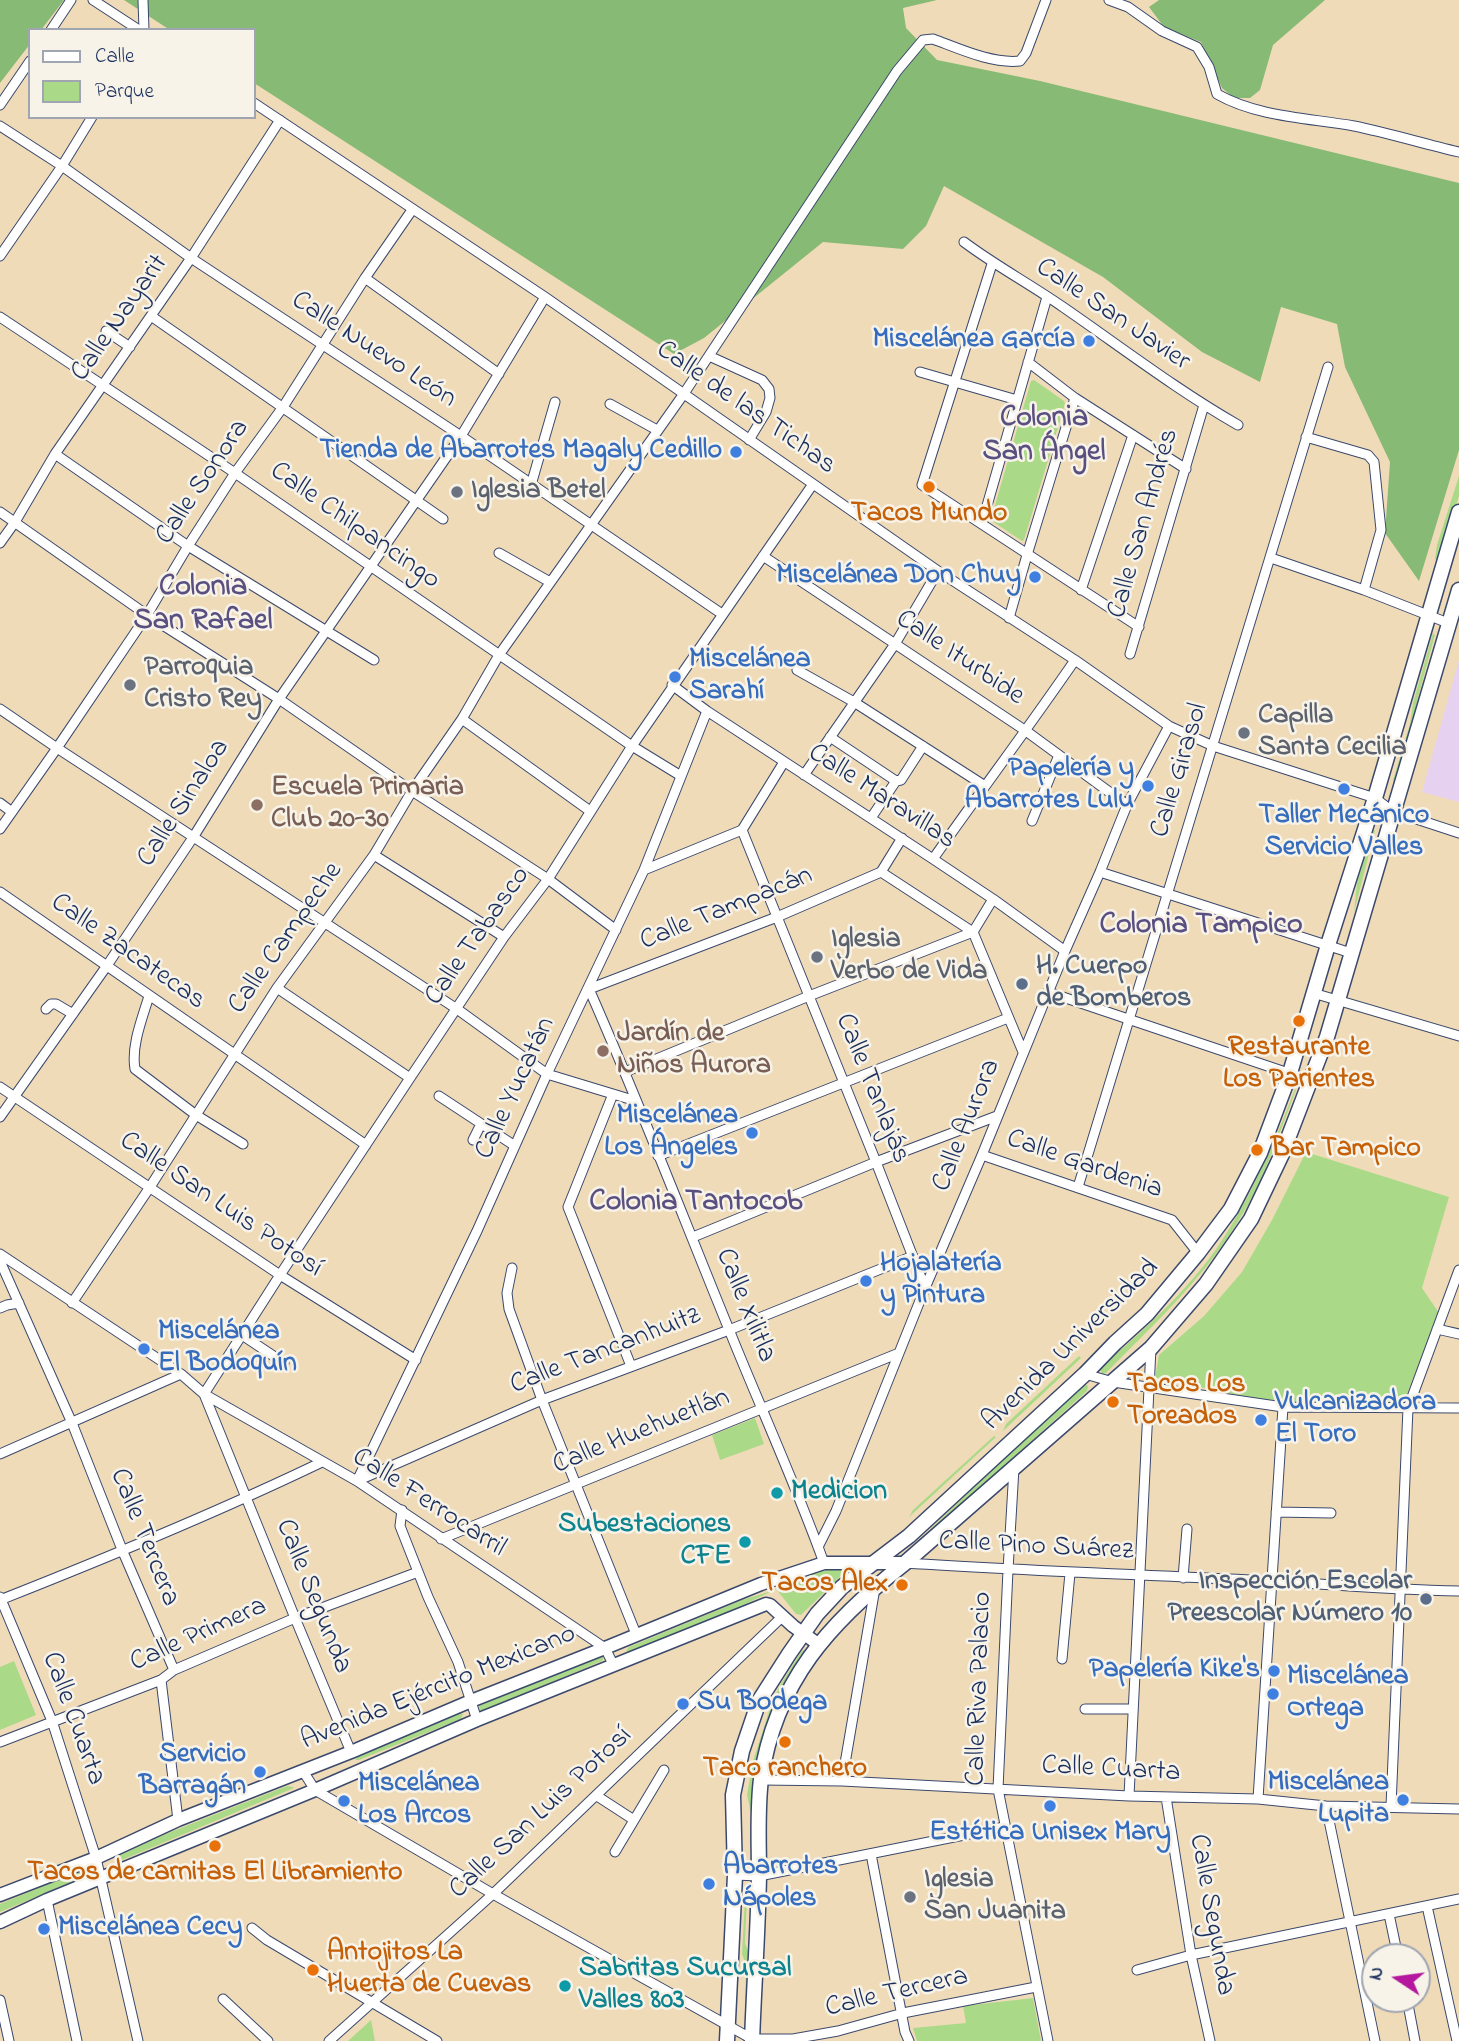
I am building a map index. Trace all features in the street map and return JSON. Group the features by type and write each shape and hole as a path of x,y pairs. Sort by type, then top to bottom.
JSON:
{"main road":[{"name":"Avenida Universidad","path":"727,2041 735,1875 733,1795 742,1751 759,1701 817,1614 842,1587 909,1536 1147,1314 1231,1209 1260,1153 1290,1073 1459,512"},
{"name":"Avenida Universidad","path":"752,2040 761,1780 778,1712 818,1644 876,1586 1151,1348 1206,1284 1251,1219 1282,1154 1327,1037 1459,590"},
{"name":"Avenida Ejército Mexicano","path":"0,1895 96,1858 178,1820 351,1752 734,1594 824,1563 905,1563"},
{"name":"Avenida Ejército Mexicano","path":"0,1922 477,1720 766,1604 818,1644"}],"street":[{"path":"52,28 71,0"},
{"path":"93,0 139,28"},
{"path":"142,28 144,0"},
{"name":"Calle Campeche","path":"72,1303 277,988 374,855 412,791 462,719 499,655 683,395 897,71 923,40 933,39 986,56 1011,62 1020,61 1046,0"},
{"path":"1109,0 1128,7 1162,31 1197,47 1209,67 1217,94 1231,102 1356,127 1459,152"},
{"path":"0,105 28,64"},
{"name":"Calle de las Tichas","path":"256,104 545,298 938,571 1075,660 1170,726 1213,746 1375,798 1392,811 1459,833"},
{"path":"0,256 91,119"},
{"name":"Calle Nayarit","path":"0,543 55,454 191,258 280,120"},
{"name":"Calle Nuevo León","path":"0,126 62,166 191,258 461,436 722,614"},
{"name":"Calle Sonora","path":"0,829 147,615 235,473 283,407 412,210"},
{"name":"Calle San Javier","path":"964,242 992,264 1047,297 1204,405 1238,425"},
{"path":"992,264 922,485 1139,627"},
{"path":"365,278 499,374"},
{"path":"982,523 1047,297"},
{"name":"Calle Sinaloa","path":"0,1117 106,967 194,836 279,699 461,436 545,298"},
{"name":"Calle Sonora","path":"151,316 443,519"},
{"name":"Calle Chilpancingo","path":"0,317 235,473 632,746 681,776"},
{"path":"106,331 130,346"},
{"path":"709,356 762,380 769,389 770,398 766,412 749,440"},
{"path":"1028,362 1075,398 1186,469"},
{"name":"Calle Girasol","path":"1078,1187 1328,367"},
{"path":"920,372 1017,400"},
{"path":"1009,618 1075,398"},
{"path":"531,485 555,402"},
{"path":"610,404 657,430"},
{"name":"Calle San Andrés","path":"1130,654 1204,405"},
{"path":"1081,590 1133,435"},
{"path":"1306,437 1368,454 1374,462 1381,530 1364,590"},
{"path":"55,454 188,546 374,660"},
{"name":"Calle Tabasco","path":"204,1394 410,1078 505,937 548,879 672,685 813,484"},
{"path":"0,512 147,615 279,699 412,791 548,879 616,930"},
{"path":"499,553 550,582"},
{"name":"Calle Iturbide","path":"763,556 1026,732 1127,805"},
{"path":"1271,558 1448,623"},
{"path":"804,775 895,643 938,571"},
{"path":"933,859 1075,660"},
{"path":"797,670 854,702 985,786"},
{"name":"Calle Maravillas","path":"672,685 707,711 993,899 1065,951"},
{"path":"0,709 457,1009 547,1074 636,1101"},
{"name":"Calle Yucatán","path":"357,1481 644,870 707,711"},
{"path":"462,719 590,811"},
{"name":"Calle Aurora","path":"818,1547 836,1511 925,1288 1127,805 1170,726"},
{"path":"830,737 896,781"},
{"path":"871,818 923,746"},
{"path":"1032,821 1059,755"},
{"path":"644,870 742,830 785,762"},
{"path":"0,803 12,811"},
{"name":"Calle Tanlajás","path":"742,830 925,1288"},
{"path":"902,838 881,872 973,932 1023,1052"},
{"path":"374,855 505,937"},
{"name":"Calle Tampacán","path":"589,989 777,917 881,872"},
{"path":"1100,872 1350,953"},
{"name":"Calle Zacatecas","path":"0,892 366,1145"},
{"path":"625,1072 973,932 993,899"},
{"path":"277,988 410,1078"},
{"name":"Calle Xilitla","path":"589,989 693,1237 824,1563"},
{"path":"1048,992 1312,1081"},
{"path":"1313,993 1459,1036"},
{"path":"149,996 133,1060 135,1069 196,1115 243,1143"},
{"path":"46,1009 56,1003 73,1014"},
{"path":"658,1156 1008,1018"},
{"name":"Calle San Luis Potosí","path":"0,1087 280,1275 416,1360"},
{"path":"612,1094 568,1207 631,1366"},
{"path":"439,1096 515,1146"},
{"path":"693,1237 997,1116"},
{"path":"473,1140 481,1124"},
{"name":"Calle Gardenia","path":"982,1155 1172,1220 1198,1253"},
{"path":"0,1254 181,1374 204,1394"},
{"name":"Calle Tancanhuitz","path":"357,1481 542,1400 729,1330 913,1256"},
{"name":"Calle Tercera","path":"0,1261 72,1423 174,1670"},
{"path":"512,1268 508,1293 509,1309 542,1400 636,1634"},
{"path":"1391,1806 1408,1408 1459,1270"},
{"path":"0,1308 19,1303"},
{"path":"1437,1329 1459,1334"},
{"path":"242,1335 284,1363"},
{"path":"1129,1796 1151,1348"},
{"name":"Calle Huehuetlán","path":"441,1539 899,1353"},
{"path":"0,1454 181,1374"},
{"path":"1085,1374 1113,1382 1283,1407 1459,1408"},
{"name":"Calle Ferrocarril","path":"204,1394 357,1481 402,1510 605,1648 614,1666"},
{"name":"Calle Segunda","path":"204,1394 351,1752"},
{"path":"1258,1799 1283,1407"},
{"name":"Calle Segunda","path":"0,1599 123,1552 323,1462"},
{"name":"Calle Riva Palacio","path":"1004,1827 998,1789 1014,1468"},
{"path":"402,1510 400,1526 458,1662 477,1720"},
{"path":"1276,1512 1331,1513"},
{"path":"1183,1578 1187,1529"},
{"name":"Calle Pino Suárez","path":"905,1563 1459,1591"},
{"name":"Calle Primera","path":"0,1742 161,1680 174,1670 295,1618 418,1572"},
{"path":"1062,1659 1070,1573"},
{"path":"842,1781 876,1586"},
{"name":"Calle Cuarta","path":"0,1599 52,1721 96,1858 138,2041"},
{"name":"Calle San Luis Potosí","path":"329,2041 493,1894 783,1616"},
{"path":"161,1680 178,1820"},
{"path":"1085,1709 1133,1709"},
{"path":"615,1852 664,1770"},
{"path":"303,1771 315,1790 752,2040"},
{"name":"Calle Cuarta","path":"761,1780 1258,1799 1326,1806 1459,1809"},
{"path":"597,1796 634,1820"},
{"name":"Calle Segunda","path":"1166,1797 1191,1955 1210,2041"},
{"path":"1326,1806 1375,2041"},
{"path":"735,1875 759,1876 1004,1827 1048,2041"},
{"path":"871,1854 909,2041"},
{"path":"1137,1970 1191,1955 1459,1899"},
{"path":"47,1900 77,2041"},
{"path":"1427,1906 1457,2041"},
{"path":"1388,1914 1395,1943"},
{"path":"252,1928 267,1940 437,2041"},
{"name":"Calle Tercera","path":"752,2040 793,2039 838,2031 902,2013 1036,1987"},
{"path":"223,1999 268,2041"},
{"path":"0,2000 9,2041"},
{"path":"1409,2013 1415,2041"}],"shaded area":[{"path":"1459,660 1459,802 1422,792"}],"green space":[{"path":"0,0 64,0 43,28 28,28 28,47 0,83"},
{"path":"124,0 937,0 903,8 906,28 937,60 1040,81 1459,183 1459,450 1419,581 1385,533 1390,462 1345,367 1337,324 1281,307 1260,382 1202,352 1103,277 944,186 926,226 903,249 823,242 704,338 674,354 256,84 256,28 167,28"},
{"path":"1159,0 1325,0 1273,45 1260,90 1250,98 1234,98 1222,88 1201,42 1164,27 1149,7"},
{"path":"1034,380 1065,404 1022,541 991,519 1031,381"},
{"path":"1459,476 1459,496 1438,560 1435,559 1437,545"},
{"path":"1433,633 1435,635 1413,725 1394,785 1393,780"},
{"path":"1373,829 1375,831 1354,912 1357,883"},
{"path":"1295,1089 1261,1178 1234,1228 1190,1286 1106,1373 1102,1374 1101,1367 1163,1311 1217,1248 1260,1171"},
{"path":"1306,1152 1449,1197 1422,1288 1439,1313 1404,1401 1277,1403 1155,1378 1159,1355 1204,1316 1242,1272"},
{"path":"1079,1356 1081,1358 1003,1431 1006,1424"},
{"path":"1085,1384 1088,1386 1087,1391 918,1541 1071,1395"},
{"path":"755,1418 764,1444 720,1460 712,1435"},
{"path":"996,1437 909,1517 913,1510"},
{"path":"832,1566 844,1569 844,1573 801,1615 796,1614 776,1589"},
{"path":"773,1591 631,1653 626,1651 629,1647 742,1600"},
{"path":"805,1649 772,1710 755,1789 753,1853 752,1818 747,1795 753,1761 779,1687"},
{"path":"601,1656 604,1658 602,1661 482,1711 478,1710 480,1705"},
{"path":"14,1661 36,1715 0,1730 0,1667"},
{"path":"458,1713 463,1714 461,1719 356,1760 357,1755"},
{"path":"287,1786 294,1788 119,1859 120,1852"},
{"path":"84,1869 89,1872 86,1876 0,1912 0,1904"},
{"path":"745,1898 745,1943 750,1956 746,2010 746,1965 742,1954"},
{"path":"1033,1998 1041,2041 917,2041 913,2028 966,2023 963,2006"},
{"path":"371,2020 375,2041 348,2041"}],"place":[{"name":"Miscelánea García","path":"1089,341"},
{"name":"Tienda de Abarrotes Magaly Cedillo","path":"736,452"},
{"name":"Tacos Mundo","path":"929,487"},
{"name":"Iglesia Betel","path":"457,492"},
{"name":"Miscelánea Don Chuy","path":"1035,577"},
{"name":"Miscelánea Sarahí","path":"675,677"},
{"name":"Parroquia Cristo Rey","path":"130,685"},
{"name":"Capilla Santa Cecilia","path":"1244,733"},
{"name":"Papelería y Abarrotes Lulu","path":"1148,786"},
{"name":"Taller Mecánico Servicio Valles","path":"1344,789"},
{"name":"Escuela Primaria Club 20-30","path":"257,805"},
{"name":"Iglesia Verbo de Vida","path":"817,957"},
{"name":"H. Cuerpo de Bomberos","path":"1022,984"},
{"name":"Restaurante Los Parientes","path":"1299,1021"},
{"name":"Jardín de Niños Aurora","path":"603,1051"},
{"name":"Miscelánea Los Ángeles","path":"752,1133"},
{"name":"Bar Tampico","path":"1257,1150"},
{"name":"Hojalatería y Pintura","path":"866,1281"},
{"name":"Miscelánea El Bodoquín","path":"144,1349"},
{"name":"Tacos Los Toreados","path":"1113,1402"},
{"name":"Vulcanizadora El Toro","path":"1261,1420"},
{"name":"Medicion","path":"777,1493"},
{"name":"Subestaciones CFE","path":"745,1542"},
{"name":"Tacos Alex","path":"902,1585"},
{"name":"Inspección Escolar Preescolar Número 10","path":"1426,1599"},
{"name":"Papelería Kike's","path":"1274,1671"},
{"name":"Miscelánea Ortega","path":"1273,1694"},
{"name":"Su Bodega","path":"683,1704"},
{"name":"Taco ranchero","path":"785,1742"},
{"name":"Servicio Barragán","path":"260,1772"},
{"name":"Miscelánea Lupita","path":"1403,1800"},
{"name":"Miscelánea Los Arcos","path":"344,1801"},
{"name":"Estética Unisex Mary","path":"1050,1806"},
{"name":"Tacos de carnitas El Libramiento","path":"215,1846"},
{"name":"Abarrotes Nápoles","path":"709,1884"},
{"name":"Iglesia San Juanita","path":"910,1897"},
{"name":"Miscelánea Cecy","path":"44,1929"},
{"name":"Antojitos La Huerta de Cuevas","path":"313,1970"},
{"name":"Sabritas Sucursal Valles 803","path":"565,1986"}],"district":[{"name":"Colonia San Ángel","path":"1044,437"},
{"name":"Colonia San Rafael","path":"203,606"},
{"name":"Colonia Tampico","path":"1201,927"},
{"name":"Colonia Tantocob","path":"696,1204"}]}
